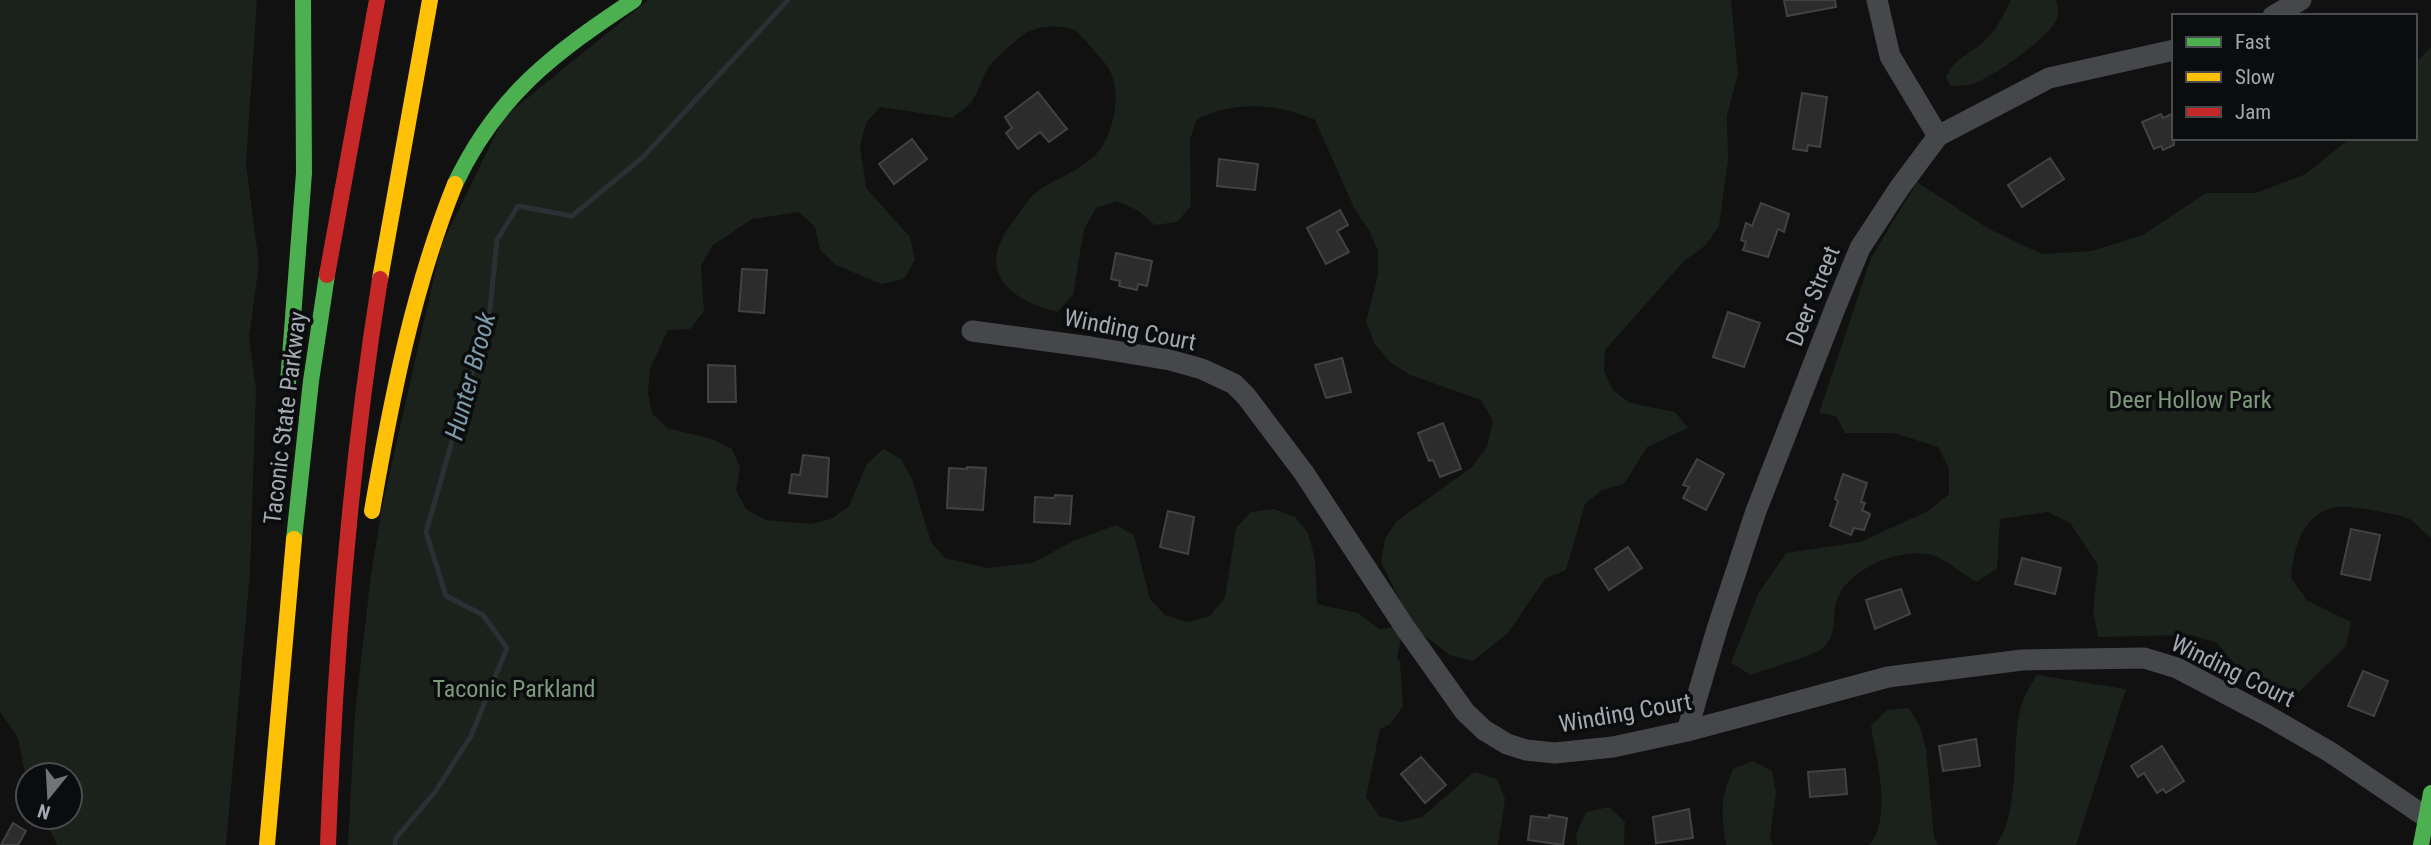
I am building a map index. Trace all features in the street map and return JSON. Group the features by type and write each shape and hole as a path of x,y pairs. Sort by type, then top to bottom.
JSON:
{"main road":[{"path":"286,401 304,173 303,0"},
{"name":"Taconic State Parkway","path":"267,845 290,571 312,378 341,187 377,0"},
{"path":"328,845 340,607 356,443 396,177 430,0"},
{"path":"370,522 387,428 416,302 440,222 461,170 489,123 524,81 569,44 634,0"},
{"path":"340,607 358,573"},
{"path":"2421,845 2431,793"}],"street":[{"path":"1877,0 1890,56 1938,136"},
{"path":"2276,14 2301,0"},
{"name":"Deer Street","path":"1687,731 1756,511 1860,248 1900,187 1938,136 2049,78 2172,50"},
{"name":"Winding Court","path":"972,331 1091,346 1170,360 1202,369 1234,384 1304,473 1404,626 1465,712 1483,730 1507,744 1525,750 1555,753 1613,747 1687,731 1888,677 2022,660 2144,659 2177,668 2268,716 2330,752 2426,817"}],"green space":[{"path":"0,0 257,0 246,164 259,264 249,337 256,389 250,573 226,845 57,845 50,831 84,831 84,761 23,761 18,738 0,712"},
{"name":"Taconic Parkland","path":"648,0 1731,0 1738,74 1727,116 1728,160 1719,226 1706,245 1684,261 1605,350 1604,371 1613,390 1630,403 1675,412 1688,428 1647,447 1624,484 1602,490 1585,504 1566,570 1545,579 1508,633 1473,661 1450,655 1413,627 1381,562 1385,538 1398,520 1472,467 1487,447 1493,421 1481,400 1410,375 1390,362 1374,343 1366,321 1378,275 1378,251 1369,230 1355,210 1315,120 1286,110 1256,106 1226,109 1197,119 1190,139 1191,206 1177,222 1155,225 1137,210 1117,201 1096,208 1084,229 1073,295 1057,312 1023,299 1001,280 997,253 1014,220 1038,191 1094,156 1107,137 1113,119 1116,98 1109,70 1082,37 1070,29 1045,27 1019,38 992,63 972,101 952,118 880,107 866,123 860,146 866,188 910,237 915,260 904,279 881,284 836,265 820,250 815,227 799,212 752,219 712,246 701,266 704,311 690,329 668,330 650,369 648,392 652,413 667,428 712,439 732,449 740,468 736,490 746,509 766,520 811,524 831,519 849,506 867,464 883,449 901,459 912,479 931,542 945,558 986,568 1032,563 1074,541 1116,525 1134,535 1150,599 1165,615 1187,622 1210,616 1225,597 1236,528 1251,512 1274,509 1295,517 1308,533 1315,559 1317,604 1358,613 1379,629 1404,626 1397,657 1400,662 1403,706 1390,724 1380,729 1366,797 1379,816 1401,822 1422,817 1474,772 1497,779 1505,799 1498,845 348,845 355,712 371,575 382,507 441,246 504,117"},
{"path":"2011,0 2056,0 2058,16 2046,34 2007,65 1972,84 1950,86 1946,77 1949,71 1957,61 1991,34"},
{"name":"Deer Hollow Park","path":"2431,47 2431,538 2411,520 2402,516 2362,508 2333,508 2312,519 2299,540 2291,578 2307,600 2351,622 2346,646 2293,698 2249,681 2217,643 2192,635 2098,637 2093,611 2098,565 2070,523 2048,512 2000,519 1997,569 1976,582 1935,556 1922,553 1892,557 1863,570 1842,591 1836,603 1830,638 1823,648 1751,675 1731,663 1758,594 1786,553 1860,542 1928,511 1949,494 1949,469 1938,447 1894,433 1845,433 1836,416 1819,413 1871,258 1917,182 1989,229 2042,254 2092,251 2143,235 2206,193 2256,193 2306,174 2348,140 2417,140 2417,62"},
{"path":"2037,675 2126,689 2076,845 1995,845 2008,820 2019,714"},
{"path":"1909,708 1920,727 1926,749 1934,837 1938,845 1869,845 1880,820 1881,804 1879,771 1871,726 1887,710"},
{"path":"1753,761 1772,771 1776,792 1770,837 1773,845 1726,845 1723,807 1726,789 1733,769"},
{"path":"1609,807 1625,822 1624,845 1577,845 1576,834 1586,812"}],"building":[{"path":"1784,0 1835,0 1836,7 1787,16"},
{"path":"1038,92 1067,129 1049,142 1040,132 1018,149 1006,133 1012,128 1005,117"},
{"path":"1802,93 1827,97 1820,147 1808,145 1807,151 1793,149"},
{"path":"2161,114 2163,118 2172,114 2174,145 2163,150 2161,146 2154,149 2142,122"},
{"path":"912,139 927,159 894,184 879,164"},
{"path":"2050,158 2064,179 2022,207 2008,185"},
{"path":"1219,159 1258,164 1255,190 1217,186"},
{"path":"1761,203 1789,214 1784,232 1778,229 1768,257 1743,250 1746,242 1741,240 1746,223 1752,226"},
{"path":"1340,210 1348,225 1337,231 1349,252 1326,264 1307,228"},
{"path":"1116,253 1152,261 1147,286 1138,284 1137,290 1119,286 1120,281 1111,279"},
{"path":"742,269 767,270 764,313 739,311"},
{"path":"1728,312 1760,323 1744,367 1713,357"},
{"path":"1342,358 1351,392 1326,398 1315,365"},
{"path":"708,365 735,366 736,402 708,402"},
{"path":"1443,423 1461,469 1440,477 1433,460 1429,461 1418,433"},
{"path":"803,455 829,458 827,497 789,493 792,474 800,475"},
{"path":"1697,459 1724,474 1706,510 1683,498 1689,487 1683,485"},
{"path":"949,468 986,468 983,510 947,508"},
{"path":"1843,474 1867,483 1861,502 1865,503 1862,510 1870,514 1864,530 1854,528 1851,535 1830,526"},
{"path":"1055,495 1072,496 1070,524 1034,522 1035,497 1054,498"},
{"path":"1168,511 1194,517 1188,554 1160,547"},
{"path":"2351,529 2380,535 2370,580 2341,574"},
{"path":"1628,547 1642,568 1609,590 1595,569"},
{"path":"2022,558 2061,568 2055,594 2015,584"},
{"path":"1901,589 1910,614 1875,629 1866,600"},
{"path":"2363,671 2388,681 2374,716 2348,706"},
{"path":"1976,739 1980,766 1943,771 1939,746"},
{"path":"2162,746 2184,781 2166,793 2163,789 2157,793 2144,773 2138,777 2131,766"},
{"path":"1421,757 1446,785 1425,803 1401,774"},
{"path":"1845,769 1847,794 1810,797 1808,772"},
{"path":"1689,809 1693,838 1656,843 1653,817"},
{"path":"1549,815 1567,818 1563,845 1528,840 1531,816 1549,818"},
{"path":"13,823 14,831 26,831 18,845 1,845"}],"waterway":[{"name":"Hunter Brook","path":"395,845 396,838 435,792 471,736 507,648 483,615 446,596 426,532 490,309 497,240 518,206 572,216 643,157 788,0"}],"traffic: fast":[{"path":"288,383 304,173 303,0"},
{"path":"455,184 489,125 530,78 578,39 634,0"},
{"path":"294,539 311,381 327,275"},
{"path":"2421,845 2431,793"}],"traffic: slow":[{"path":"380,279 430,0"},
{"path":"372,511 387,428 415,304 455,184"},
{"path":"267,845 294,539"}],"traffic: jam":[{"path":"327,275 377,0"},
{"path":"328,845 345,561 360,420 380,279"}]}
